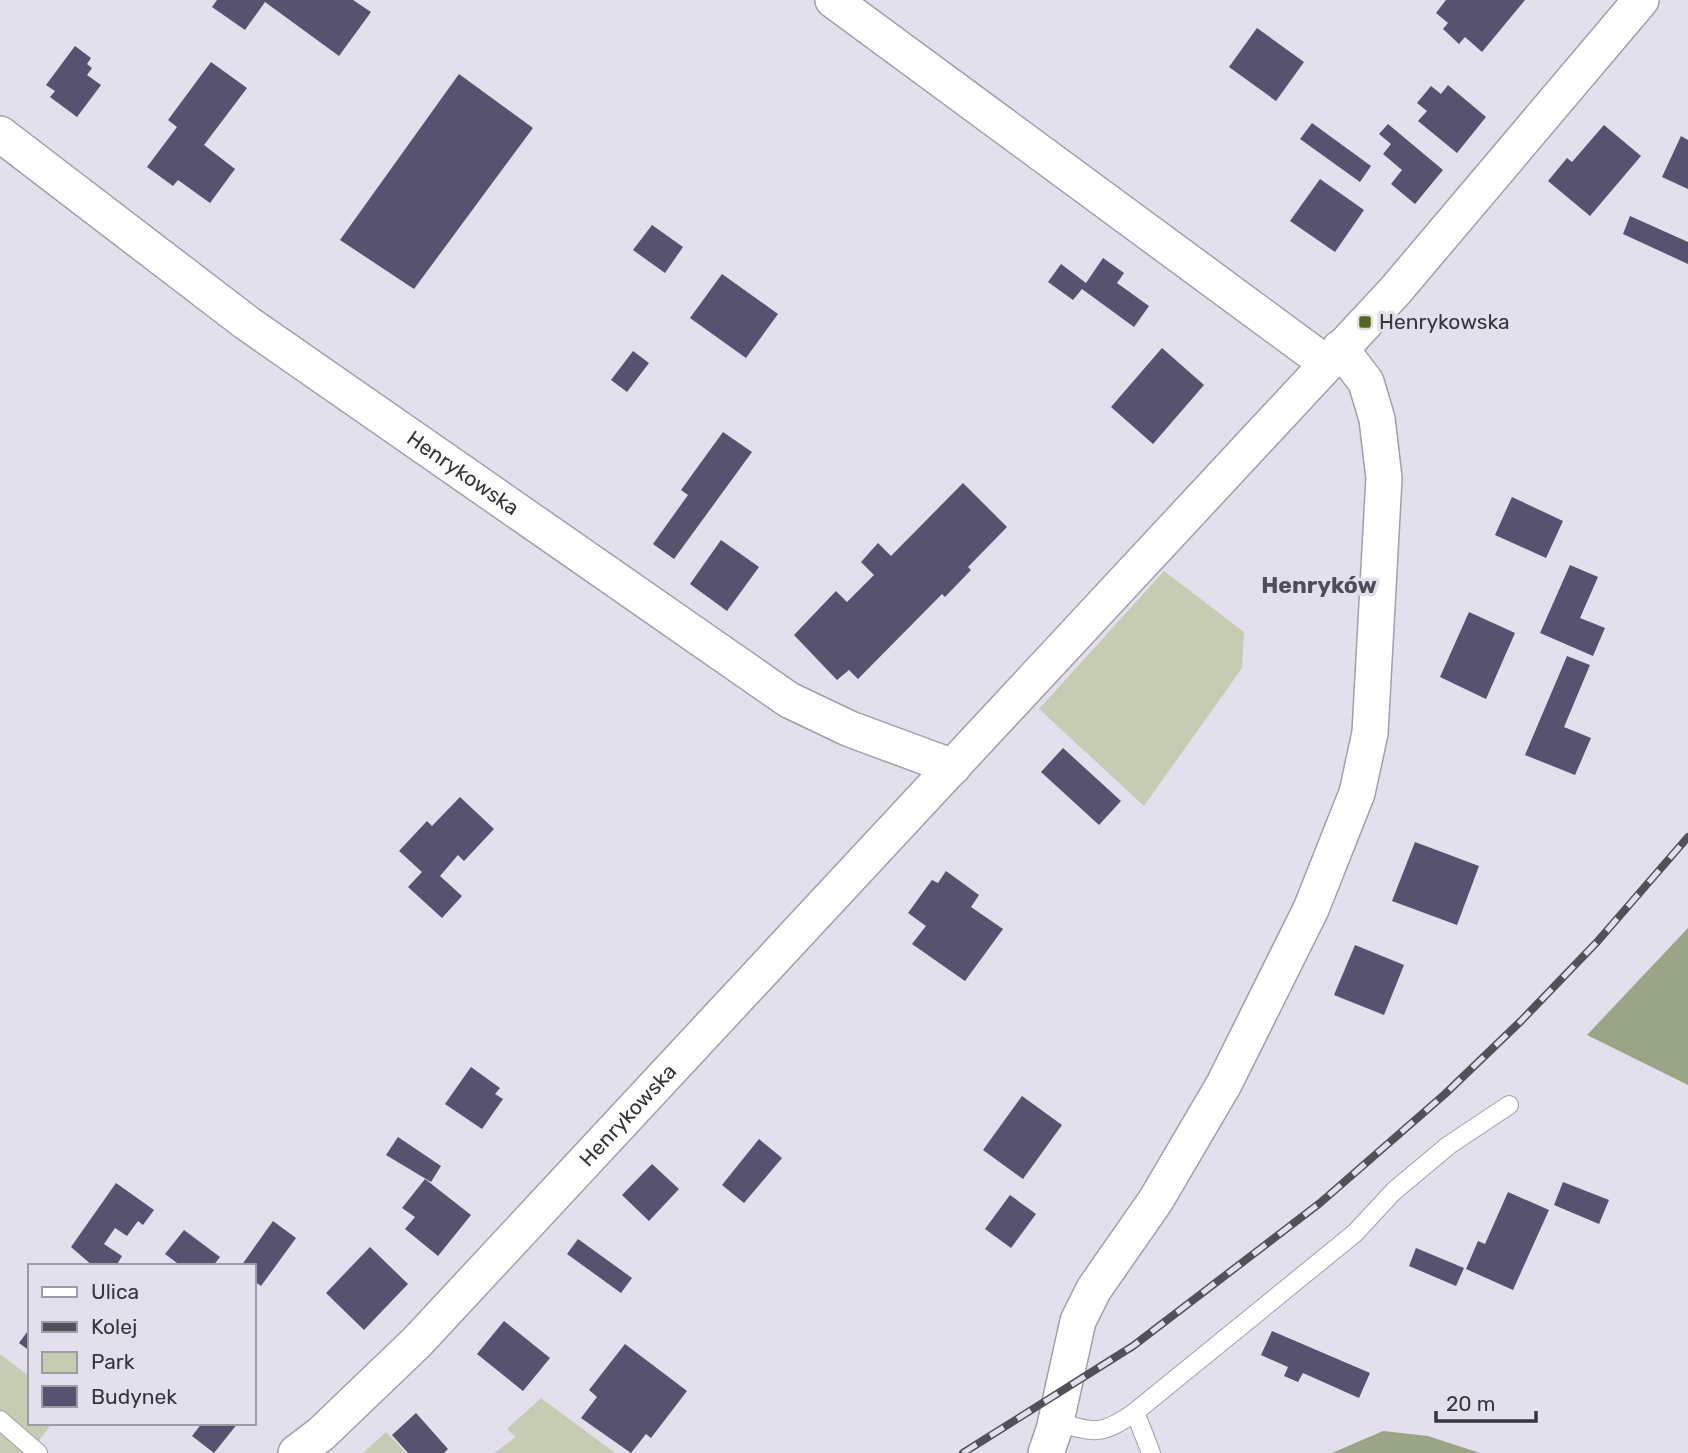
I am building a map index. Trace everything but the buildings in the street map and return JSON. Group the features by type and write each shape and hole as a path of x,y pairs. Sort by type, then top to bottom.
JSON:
{"street":[{"path":"833,0 1333,356 1366,382 1377,419 1384,478 1370,733 1357,793 1311,909 1224,1084 1156,1200 1094,1289 1078,1321 1051,1437"},
{"name":"Henrykowska","path":"296,1453 321,1434 417,1342 1395,290 1641,0"},
{"name":"Henrykowska","path":"0,134 247,323 789,700 850,729 953,767"}],"lane":[{"path":"1051,1437 1100,1432 1113,1427 1135,1412 1355,1233 1394,1191 1450,1145 1509,1105"},
{"path":"1135,1412 1151,1453"},
{"path":"0,1420 38,1453"}],"green space":[{"path":"1164,571 1244,632 1242,668 1144,806 1039,709"},
{"path":"1688,928 1688,1085 1587,1035"},
{"path":"0,1354 28,1375 28,1425 51,1425 30,1453 0,1453"},
{"path":"541,1398 615,1453 494,1453 516,1437 507,1429"},
{"path":"1383,1431 1428,1436 1480,1453 1332,1453"},
{"path":"386,1432 406,1453 363,1453"}],"railway":[{"path":"963,1453 1133,1346 1320,1203 1445,1094 1521,1021 1597,942 1688,837"}],"place":[{"name":"Henrykowska","path":"1365,322"}],"district":[{"name":"Henryków","path":"1319,585"}]}
